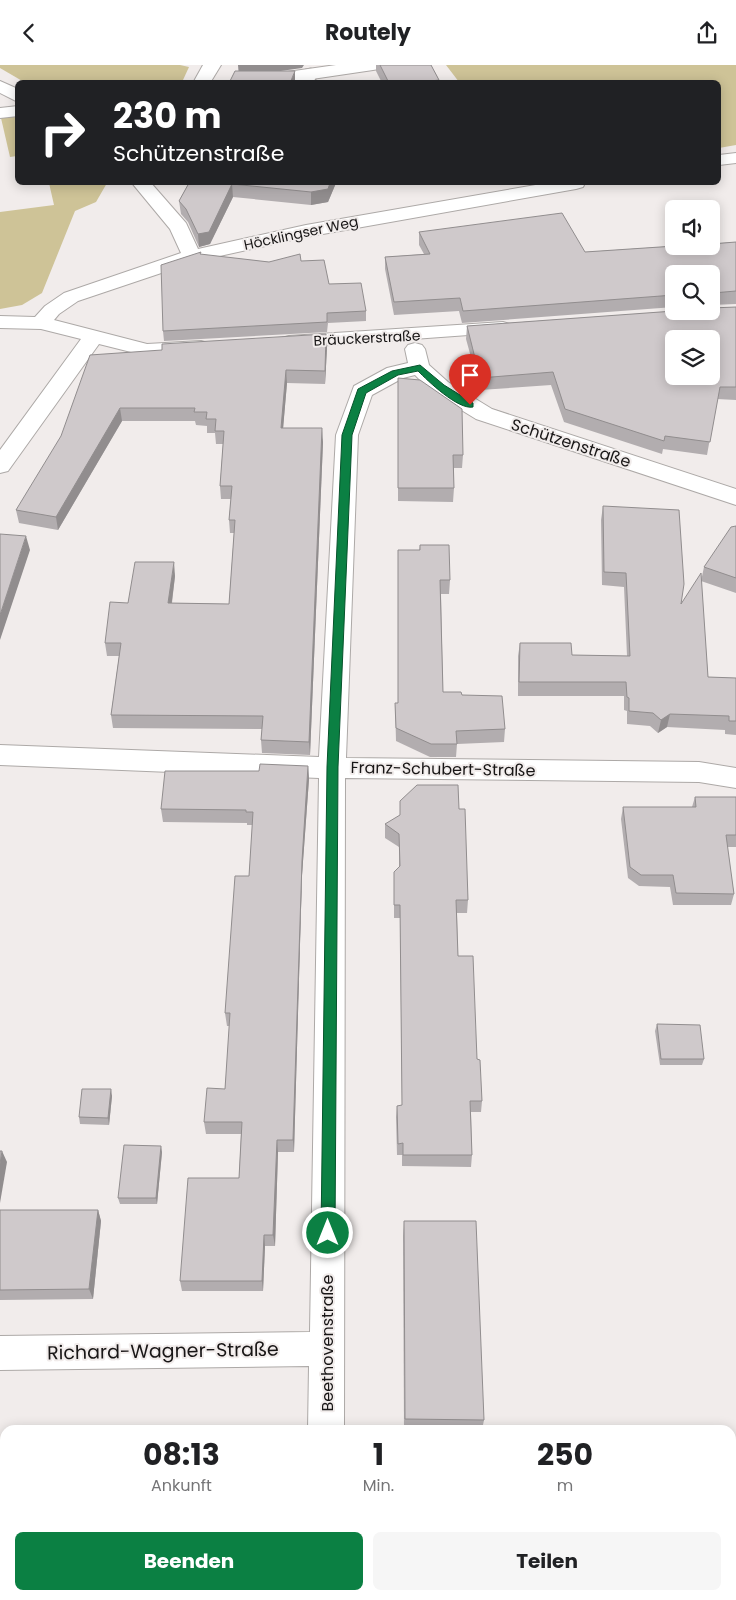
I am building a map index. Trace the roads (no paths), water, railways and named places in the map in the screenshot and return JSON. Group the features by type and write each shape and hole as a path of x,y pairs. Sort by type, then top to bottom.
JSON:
{"street":[{"path":"203,80 212,65"},
{"path":"283,80 308,78 373,65"},
{"path":"0,86 15,95"},
{"path":"0,113 15,111"},
{"path":"721,161 736,158"},
{"path":"143,185 179,227 192,257"},
{"name":"Höcklingser Weg","path":"41,323 52,309 71,297 192,257 306,231 562,185"},
{"path":"0,322 41,323 147,350 216,346"},
{"name":"Bräuckerstraße","path":"275,343 520,327"},
{"path":"412,335 420,367"},
{"path":"0,466 93,337"},
{"name":"Schützenstraße","path":"420,367 440,387 484,414 736,497"},
{"name":"Beethovenstraße","path":"326,1425 332,767 347,435 362,391 395,373 420,367"},
{"name":"Franz-Schubert-Straße","path":"0,755 332,767 699,772 736,778"},
{"name":"Richard-Wagner-Straße","path":"0,1353 327,1349"}]}
